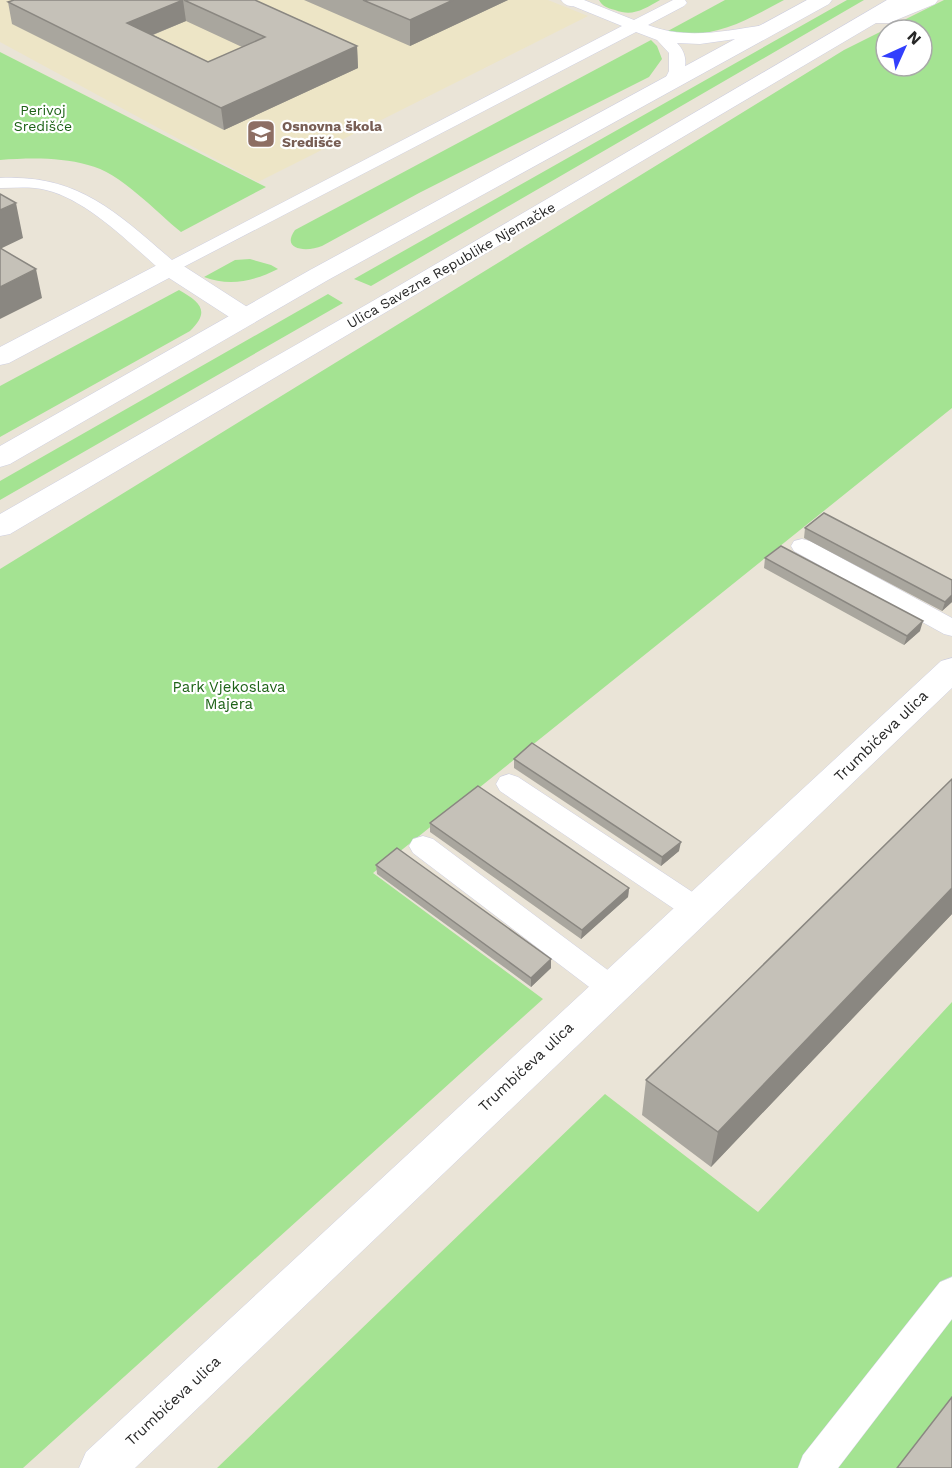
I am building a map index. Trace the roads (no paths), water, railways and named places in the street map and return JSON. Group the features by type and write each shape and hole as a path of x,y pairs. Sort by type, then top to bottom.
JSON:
{"street":[{"path":"0,458 246,317 822,0"},
{"name":"Ulica Savezne Republike Njemačke","path":"0,527 370,313 901,0"},
{"path":"838,37 928,0"},
{"path":"0,357 170,268 246,317"},
{"name":"Trumbićeva ulica","path":"102,1468 611,987 952,669"}],"lane":[{"path":"573,0 663,37 700,39 764,30"},
{"path":"0,183 27,182 55,187 76,197 111,220 170,268 679,3"},
{"path":"663,37 677,52 677,71 672,81"},
{"path":"802,546 952,628"},
{"path":"509,784 696,909"},
{"path":"423,846 611,987"},
{"path":"816,1468 952,1293"}],"place":[{"name":"Osnovna škola Središće","path":"261,134"}],"park label":[{"name":"Perivoj Središće","path":"43,118"},
{"name":"Park Vjekoslava Majera","path":"229,696"}]}
